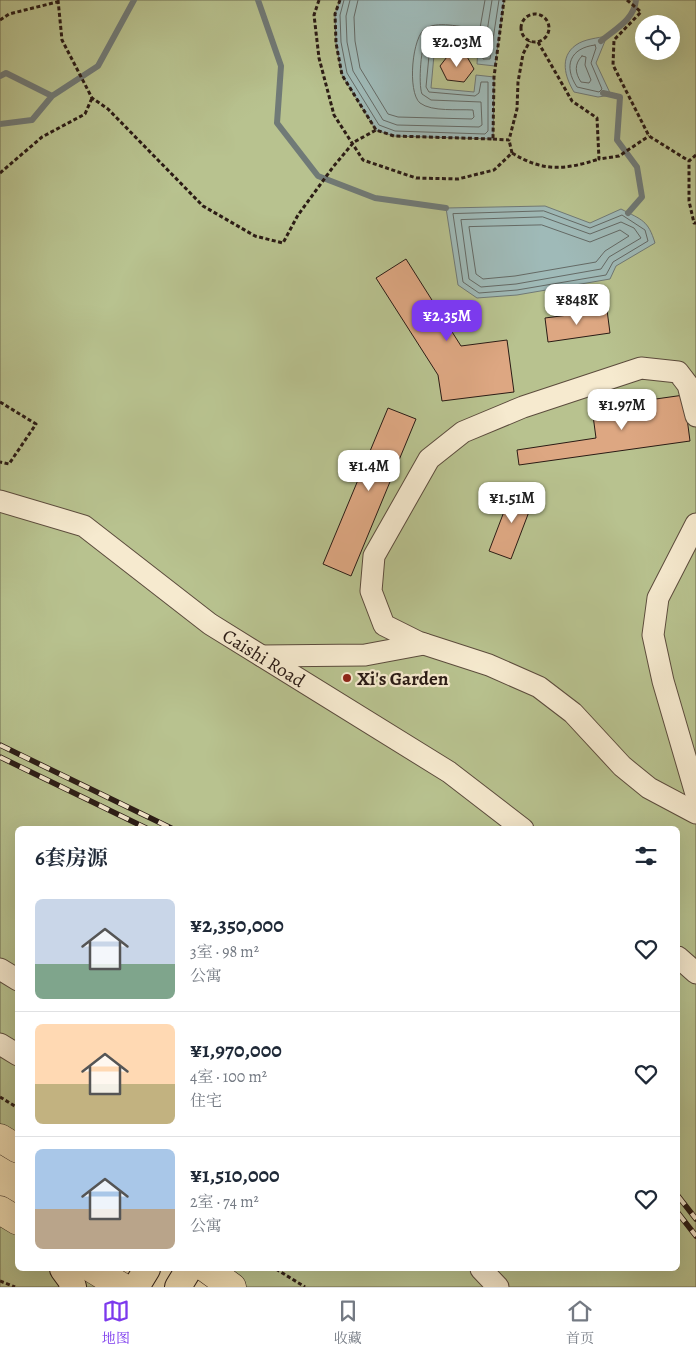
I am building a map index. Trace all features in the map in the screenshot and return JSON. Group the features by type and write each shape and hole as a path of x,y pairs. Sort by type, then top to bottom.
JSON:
{"highway":[{"path":"0,1210 15,1219"},
{"path":"96,1271 122,1287"},
{"path":"210,1271 232,1287"}],"main road":[{"path":"64,1271 71,1280 73,1287"},
{"path":"136,1287 146,1271"},
{"path":"178,1287 188,1271"}],"street":[{"path":"696,416 688,384 678,372 641,368 523,407 463,432 429,459 374,556 372,591 384,625 424,644 489,665 539,687 573,712 622,766 649,788 696,813"},
{"name":"Caishi Road","path":"0,501 84,526 210,624 449,772 518,826"},
{"path":"696,524 658,598 653,635 663,681 696,794"},
{"path":"262,656 365,655 424,644"},
{"path":"680,959 696,973"},
{"path":"0,969 15,978"},
{"path":"0,1044 15,1053"},
{"path":"483,1271 498,1287"}],"path":[{"path":"318,0 314,15 319,58 334,115 354,142 363,160 416,178 458,180 494,170 512,153"},
{"path":"340,0 335,14 342,75 376,130 394,136 509,140"},
{"path":"493,139 494,71 504,0"},
{"path":"627,0 641,12 614,40 612,65 649,136 690,161"},
{"path":"0,20 9,14 57,1 62,40 92,98 108,109 204,206 255,236 282,243 333,167 354,142 376,130"},
{"path":"535,13 544,16 549,25 548,34 538,42 530,41 522,35 520,25 525,16 535,13"},
{"path":"530,41 523,54 517,109 509,140 512,153 527,162 541,166 564,168 618,156 649,136"},
{"path":"538,42 572,101 597,118 599,159"},
{"path":"0,173 42,137 85,114 92,98"},
{"path":"696,155 690,161 689,201 694,223 696,223"},
{"path":"0,402 36,424 9,464 0,462"},
{"path":"0,1097 15,1106"},
{"path":"279,1271 305,1287"},
{"path":"0,1281 15,1287"}],"green space":[{"name":"Xi's Garden","path":"0,0 696,0 696,1287 232,1287 210,1271 680,1271 680,826 15,826 15,1148 0,1138"},
{"path":"0,1209 15,1219 15,1271 97,1271 123,1287 0,1287"}],"water":[{"path":"340,0 504,0 495,66 477,64 478,47 435,44 431,88 474,92 476,75 494,77 493,139 394,136 376,130 342,75 336,43 335,14"},
{"path":"607,36 596,63 611,95 598,97 574,92 566,74 567,55 579,43"},
{"path":"545,206 590,223 621,209 647,225 655,243 616,266 610,279 517,295 477,298 458,285 446,208"}],"building":[{"path":"450,53 466,55 474,69 464,82 447,80 440,66"},
{"path":"406,259 461,346 507,340 514,392 442,401 438,375 376,278"},
{"path":"607,310 610,333 548,342 545,318"},
{"path":"684,395 690,441 519,465 517,450 596,438 592,408"},
{"path":"388,408 416,419 351,576 323,564"},
{"path":"513,488 535,496 511,559 489,551"}],"waterway":[{"path":"0,124 32,120 52,96 98,66 134,0"},
{"path":"258,0 281,66 277,123 318,176 375,198 446,208"},
{"path":"601,41 628,19 636,0"},
{"path":"0,76 6,73 52,96"},
{"path":"603,93 620,97 617,140 637,167 642,197 628,213"}],"railway":[{"path":"0,745 167,826"},
{"path":"0,757 142,826"},
{"path":"680,1199 696,1219"},
{"path":"680,1216 696,1236"}],"place":[{"name":"Xi's Garden","path":"347,678"}]}
